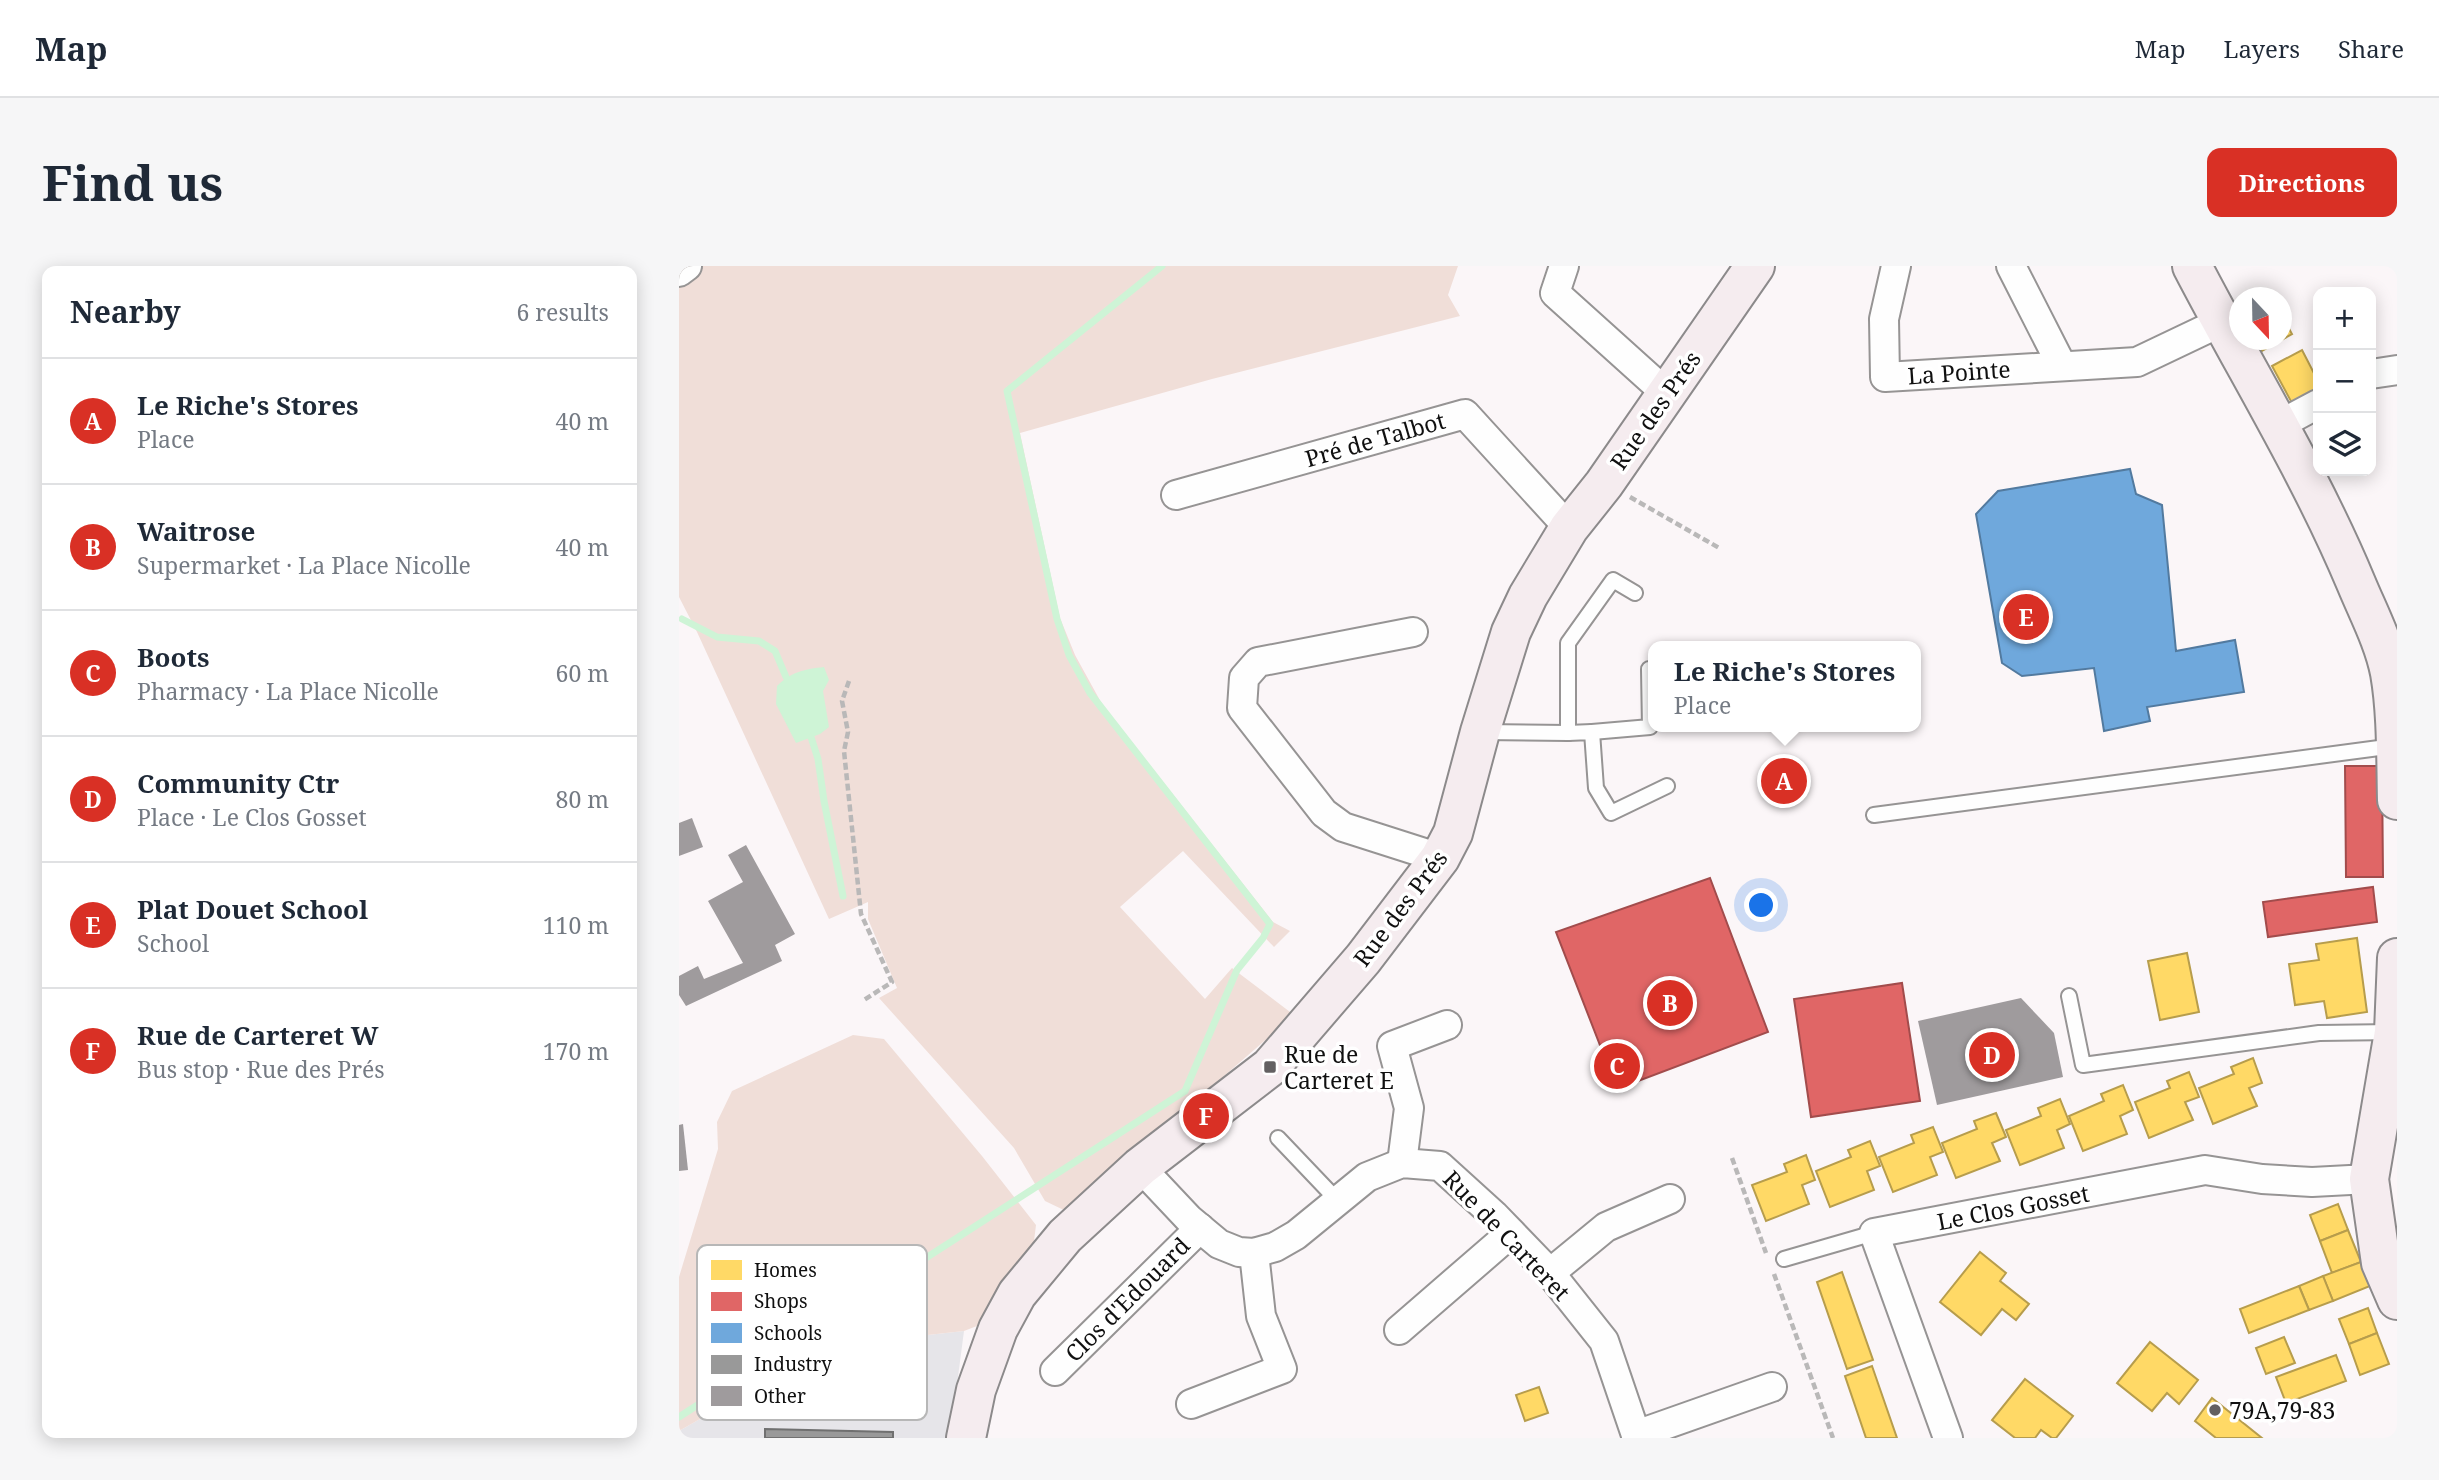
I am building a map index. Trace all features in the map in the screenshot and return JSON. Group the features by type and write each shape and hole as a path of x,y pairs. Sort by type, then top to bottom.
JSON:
{"main road":[{"name":"Rue des Prés","path":"966,1438 985,1360 1017,1294 1065,1236 1140,1167 1270,1067 1363,959 1440,858 1453,833 1511,632 1528,596 1569,528 1604,484 1755,266"},
{"path":"2192,266 2306,473 2344,553 2394,671 2397,800"},
{"path":"2397,958 2394,1032 2369,1179 2381,1263 2397,1300"}],"street":[{"path":"679,272 687,266"},
{"path":"1564,266 1555,293 1666,393"},
{"name":"La Pointe","path":"1896,266 1884,319 1885,377 2137,362 2221,322"},
{"path":"2011,266 2062,366"},
{"path":"2376,373 2397,370"},
{"path":"2279,425 2313,407"},
{"name":"Pré de Talbot","path":"1176,495 1465,414 1569,528"},
{"path":"1413,632 1258,662 1244,678 1242,708 1324,813 1343,827 1440,858"},
{"path":"1402,1163 1409,1108 1392,1046 1447,1025"},
{"name":"Rue de Carteret","path":"1254,1253 1275,1247 1296,1235 1367,1177 1402,1163 1440,1166 1550,1273 1604,1341 1637,1437"},
{"path":"1140,1167 1219,1244 1239,1252 1254,1253 1261,1316 1282,1369 1191,1404"},
{"name":"Le Clos Gosset","path":"1874,1233 2205,1170 2262,1179 2312,1182 2369,1179"},
{"path":"1550,1273 1607,1227 1669,1199"},
{"name":"Clos d'Edouard","path":"1055,1371 1200,1228"},
{"path":"1399,1330 1511,1233"},
{"path":"1874,1233 1948,1438"},
{"path":"1637,1437 1772,1387"}],"lane":[{"path":"1568,733 1568,643 1613,580 1635,593"},
{"path":"1480,732 1568,733 1648,727"},
{"path":"1592,732 1596,788 1611,813 1667,786"},
{"path":"1874,815 2396,746"},
{"path":"2069,996 2083,1065 2319,1032 2394,1032"},
{"path":"1278,1138 1338,1201"},
{"path":"1776,1260 1874,1233"}],"path":[{"path":"1604,484 1721,549"},
{"path":"849,681 842,701 848,732 844,751 861,914 892,982 864,1000"},
{"path":"1732,1158 1776,1260"},
{"path":"1773,1273 1833,1438"}],"shaded area":[{"path":"679,266 1458,266 1448,295 1460,316 1212,379 1020,433 1060,618 1075,655 1102,704 1273,922 1290,931 1274,947 1183,851 1120,907 1205,999 1232,968 1294,1015 1068,1212 1045,1201 1014,1148 879,998 897,988 868,919 868,902 829,919 679,597"},
{"path":"824,667 829,680 823,691 829,727 820,734 796,743 776,704 777,686 799,672"},
{"path":"853,1035 884,1039 1036,1225 1033,1249 982,1324 964,1331 927,1335 927,1245 697,1245 698,1420 679,1431 679,1277 718,1149 717,1122 732,1091"},
{"path":"964,1331 950,1438 679,1438 679,1431 698,1420 927,1420 927,1335"}],"building: Homes":[{"path":"2302,350 2313,371 2313,395 2293,405 2272,366"},
{"path":"2357,938 2367,1012 2327,1018 2324,1001 2295,1005 2289,964 2319,960 2316,944"},
{"path":"2187,953 2199,1012 2160,1020 2148,961"},
{"path":"2253,1058 2262,1083 2249,1088 2257,1106 2213,1124 2199,1088 2234,1074 2231,1067"},
{"path":"2189,1072 2199,1097 2185,1102 2193,1120 2149,1138 2135,1102 2170,1088 2167,1081"},
{"path":"2123,1085 2133,1110 2120,1116 2127,1134 2083,1151 2069,1116 2104,1101 2101,1094"},
{"path":"2060,1099 2070,1124 2057,1130 2064,1148 2020,1165 2006,1130 2041,1116 2038,1108"},
{"path":"1996,1113 2006,1137 1992,1143 2000,1161 1956,1178 1942,1143 1977,1129 1974,1121"},
{"path":"1933,1127 1943,1152 1930,1157 1937,1175 1893,1192 1879,1157 1914,1143 1911,1135"},
{"path":"1870,1141 1880,1166 1867,1171 1874,1190 1830,1207 1816,1171 1851,1157 1848,1150"},
{"path":"1806,1155 1815,1180 1802,1185 1809,1204 1766,1221 1752,1185 1787,1172 1784,1164"},
{"path":"2338,1204 2348,1230 2320,1241 2310,1215"},
{"path":"2348,1230 2361,1262 2332,1273 2320,1241"},
{"path":"1980,1252 2006,1273 2000,1281 2029,1304 2016,1320 2002,1309 1981,1335 1940,1302"},
{"path":"2361,1262 2370,1286 2333,1301 2323,1276"},
{"path":"1842,1272 1873,1360 1847,1369 1817,1282"},
{"path":"2323,1276 2333,1301 2309,1310 2299,1286"},
{"path":"2299,1286 2309,1310 2249,1333 2240,1309"},
{"path":"2368,1308 2377,1333 2349,1344 2339,1319"},
{"path":"2377,1333 2389,1364 2360,1375 2349,1344"},
{"path":"2284,1337 2295,1363 2266,1374 2256,1348"},
{"path":"2150,1342 2198,1380 2179,1404 2167,1393 2152,1411 2117,1383"},
{"path":"2336,1355 2346,1381 2286,1403 2276,1377"},
{"path":"1872,1366 1897,1438 1866,1438 1845,1376"},
{"path":"2025,1379 2073,1416 2056,1438 2041,1430 2035,1438 2015,1438 1992,1420"},
{"path":"1539,1387 1548,1413 1525,1421 1516,1395"},
{"name":"79A,79-83","path":"2212,1398 2262,1438 2216,1438 2195,1421"}],"building: Shops":[{"path":"1789,759 1801,796 1780,803 1767,767"},
{"path":"2345,766 2382,766 2383,877 2346,877"},
{"path":"1710,878 1768,1032 1617,1089 1556,932"},
{"path":"2373,887 2377,922 2268,937 2263,902"},
{"path":"1902,983 1920,1101 1811,1117 1794,999"}],"building: Schools":[{"path":"2130,469 2136,494 2162,505 2176,651 2235,640 2244,692 2147,707 2150,721 2104,731 2094,668 2022,676 2002,663 1976,514 1998,491"}],"building: Industry":[{"path":"765,1429 893,1432 893,1438 765,1438"}],"building: Other":[{"path":"692,818 703,847 679,856 679,823"},
{"path":"746,845 795,934 775,945 782,961 686,1006 679,995 679,976 698,966 704,979 743,963 708,901 743,882 728,855"},
{"path":"2021,998 2054,1033 2063,1077 1937,1105 1918,1021"},
{"path":"683,1124 688,1170 679,1171 679,1125"}],"waterway":[{"path":"927,1257 1185,1091 1237,970 1263,938 1270,924 1090,693 1069,655 1057,619 1007,391 1162,266"},
{"path":"682,619 717,637 759,641 775,651 786,677"},
{"path":"811,737 818,759 843,896"},
{"path":"679,1417 697,1405"}],"place":[{"name":"Plat Douet School","path":"2026,617"},
{"name":"Le Riche's Stores","path":"1784,781"},
{"name":"Waitrose","path":"1670,1003"},
{"name":"Community Ctr","path":"1992,1055"},
{"name":"Boots","path":"1617,1066"},
{"name":"Rue de Carteret E","path":"1270,1067"},
{"name":"Rue de Carteret W","path":"1206,1116"},
{"name":"79A,79-83","path":"2215,1410"}]}
